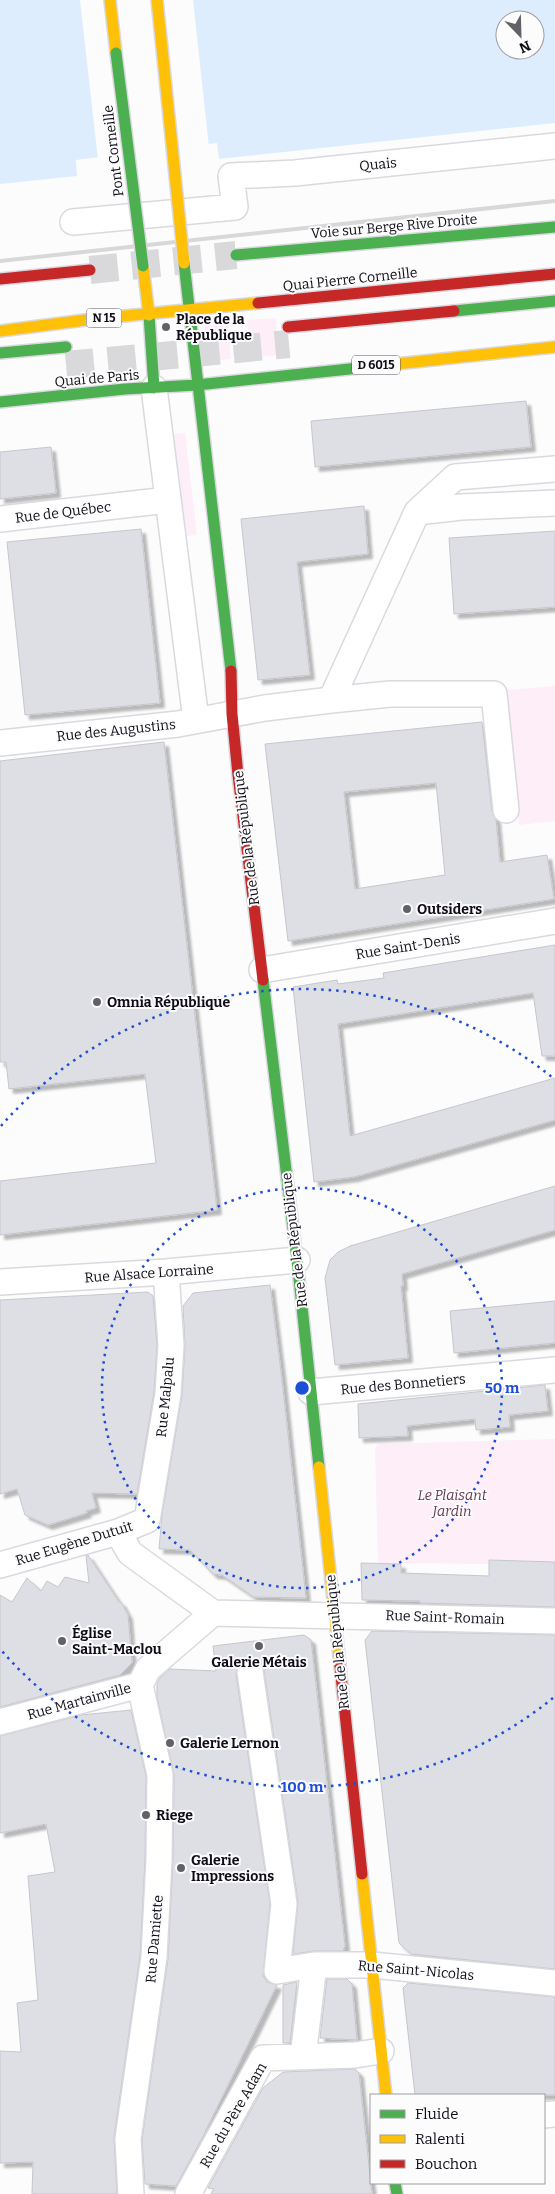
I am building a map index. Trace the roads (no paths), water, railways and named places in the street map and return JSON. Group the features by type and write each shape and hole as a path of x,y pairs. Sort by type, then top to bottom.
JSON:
{"main road":[{"name":"Pont Corneille","path":"110,0 149,315 154,388"},
{"name":"Rue de la République","path":"157,0 186,294 231,674 232,714 297,1260 386,2094"},
{"name":"Voie sur Berge Rive Droite","path":"236,255 555,227"},
{"path":"0,280 90,270"},
{"name":"Quai Pierre Corneille","path":"149,315 555,274"},
{"path":"288,327 555,301"},
{"name":"N 15","path":"0,331 149,315"},
{"name":"D 6015","path":"197,385 555,347"},
{"path":"0,354 66,348"},
{"name":"Quai de Paris","path":"0,402 125,389 197,385"}],"street":[{"name":"Quais","path":"74,222 235,207 231,176 296,184 555,146"},
{"path":"154,388 196,720"},
{"path":"334,694 417,512 455,477 555,469"},
{"name":"Rue de Québec","path":"0,519 168,500"},
{"path":"417,512 461,507 555,503"},
{"name":"Rue des Augustins","path":"1,739 196,720 334,694 494,694 506,810"},
{"name":"Rue Saint-Denis","path":"262,970 555,921"},
{"name":"Rue Alsace Lorraine","path":"0,1282 166,1272 297,1260"},
{"name":"Rue Malpalu","path":"147,1520 168,1394 171,1345 166,1272"},
{"name":"Rue des Bonnetiers","path":"311,1392 555,1370"},
{"name":"Rue Eugène Dutuit","path":"0,1565 118,1532 147,1520"},
{"path":"118,1532 130,1553 213,1613 144,1677"},
{"name":"Rue Saint-Romain","path":"213,1613 555,1621"},
{"name":"Rue Saint-Nicolas","path":"250,1672 284,1904 277,1971 314,1965 372,1965 555,1983"},
{"name":"Rue Martainville","path":"0,1722 144,1677"},
{"name":"Rue Damiette","path":"131,2194 128,2138 154,1958 159,1860 160,1775 144,1677"},
{"path":"303,2057 314,1965"},
{"name":"Rue du Père Adam","path":"188,2194 263,2058 355,2055 381,2052"}],"water":[{"path":"0,0 555,0 555,123 219,159 217,143 76,160 77,176 0,184"}],"tunnel":[{"path":"90,270 236,255"},
{"path":"66,365 289,344"}],"railway":[{"path":"0,261 555,201"}],"place":[{"name":"Place de la République","path":"166,327"},
{"name":"Outsiders","path":"407,909"},
{"name":"Omnia République","path":"97,1002"},
{"name":"Église Saint-Maclou","path":"62,1641"},
{"name":"Galerie Métais","path":"259,1646"},
{"name":"Galerie Lernon","path":"170,1743"},
{"name":"Riege","path":"146,1815"},
{"name":"Galerie Impressions","path":"181,1868"}],"park label":[{"name":"Le Plaisant Jardin","path":"452,1504"}]}
